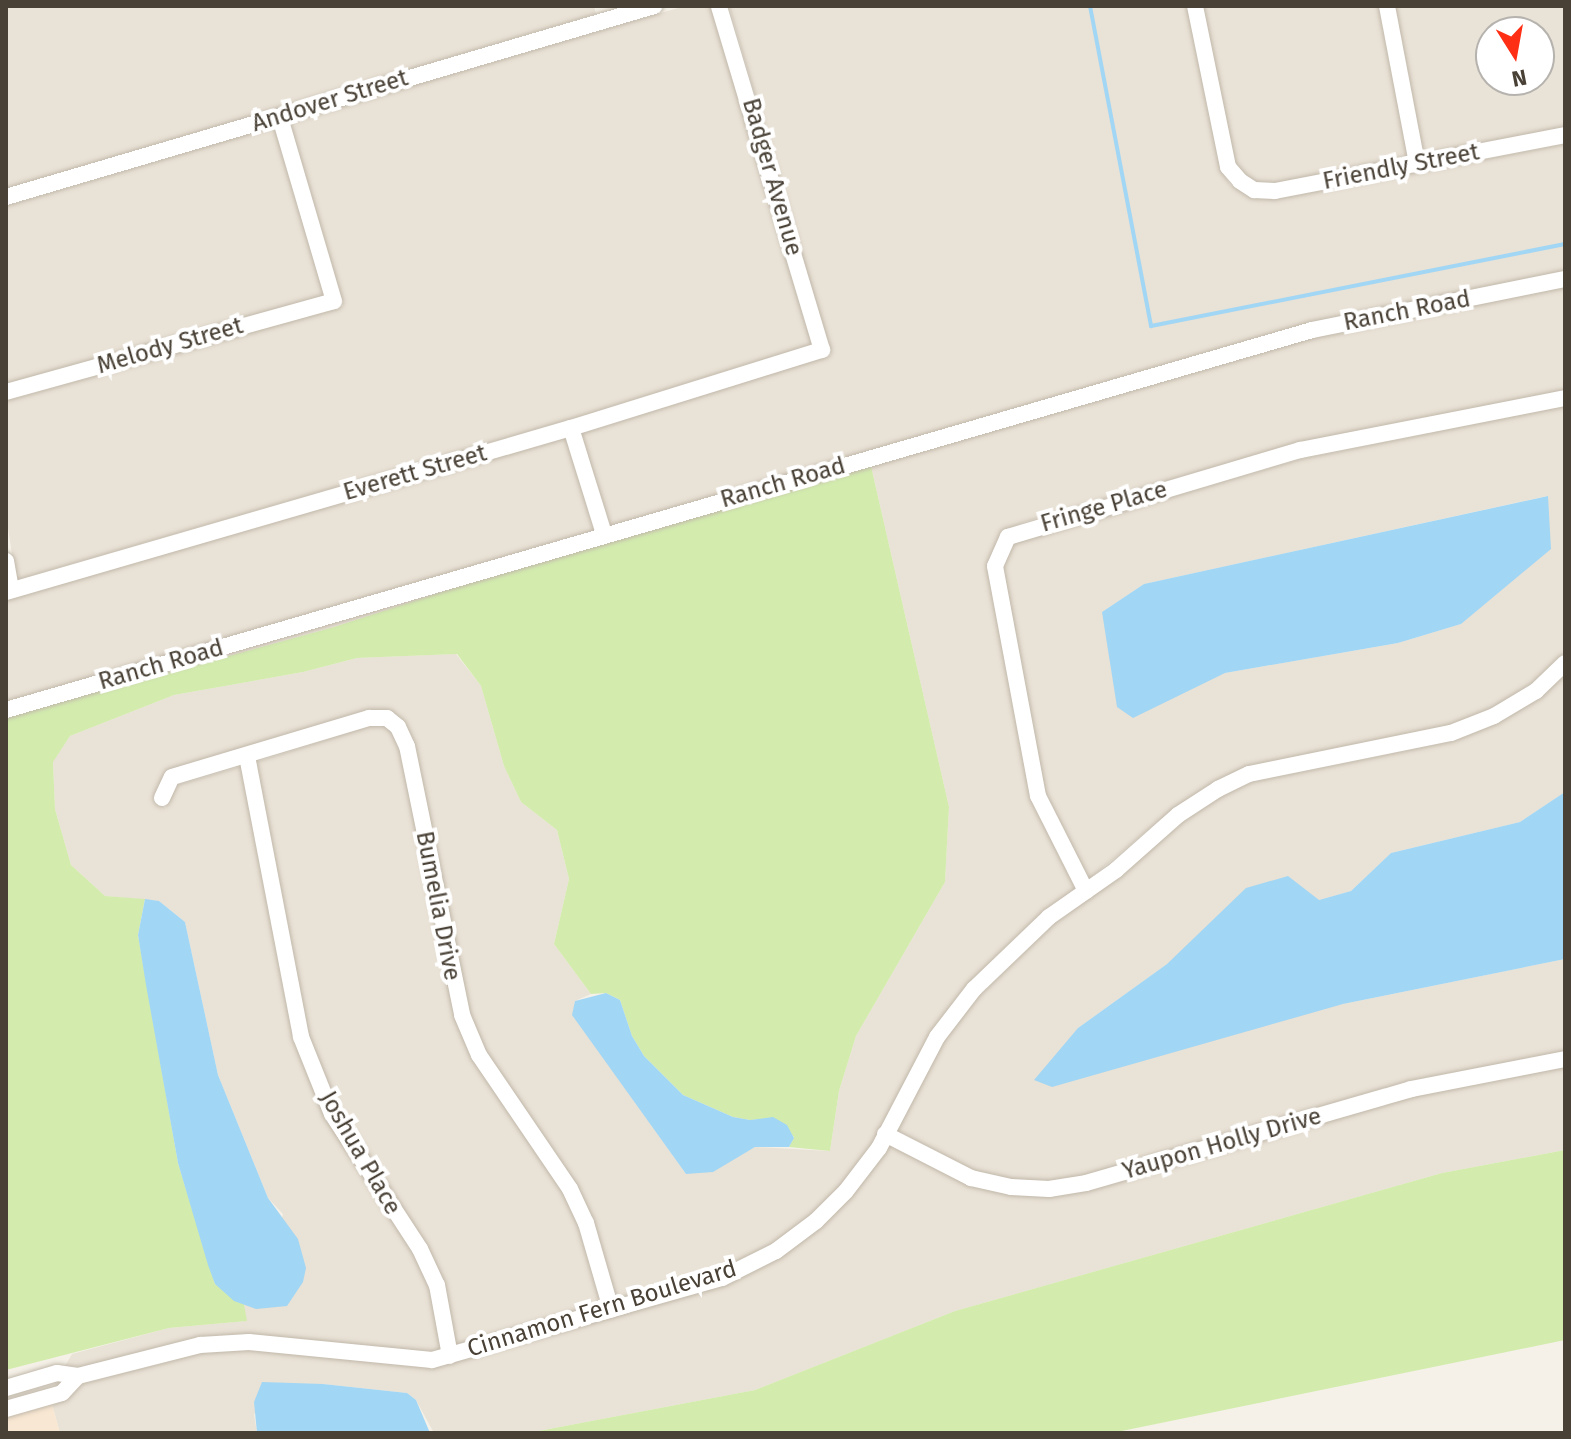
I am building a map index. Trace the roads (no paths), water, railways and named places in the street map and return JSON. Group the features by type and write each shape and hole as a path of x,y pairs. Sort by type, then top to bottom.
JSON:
{"street":[{"name":"Andover Street","path":"6,197 280,117 603,13 654,6"},
{"name":"Badger Avenue","path":"719,6 822,350"},
{"name":"Friendly Street","path":"1195,6 1228,167 1240,181 1254,190 1275,191 1565,135"},
{"path":"1387,6 1417,164"},
{"name":"Melody Street","path":"6,392 334,301 280,117"},
{"name":"Ranch Road","path":"6,710 1312,330 1565,279"},
{"name":"Everett Street","path":"8,591 571,428 822,350"},
{"name":"Fringe Place","path":"1086,891 1038,796 995,566 1008,537 1300,450 1565,398"},
{"path":"571,428 604,534"},
{"path":"6,561 8,591"},
{"name":"Cinnamon Fern Boulevard","path":"6,1388 57,1373 78,1376 200,1345 237,1343 412,1360 450,1356 722,1278 776,1251 816,1221 846,1191 885,1134 937,1037 974,989 1049,917 1086,891 1178,815 1218,789 1249,774 1451,733 1494,716 1536,691 1565,663"},
{"name":"Bumelia Drive","path":"162,798 172,777 369,718 387,718 398,727 407,746 462,1015 479,1055 570,1189 586,1223 611,1309"},
{"name":"Joshua Place","path":"247,756 301,1037 332,1114 420,1249 437,1285 450,1356"},
{"name":"Yaupon Holly Drive","path":"885,1134 971,1178 1011,1187 1049,1189 1086,1183 1411,1089 1565,1059"},
{"name":"Cinnamon Fern Boulevard","path":"6,1409 62,1393 78,1376"}],"water":[{"path":"1548,496 1551,549 1461,624 1398,643 1225,673 1133,718 1117,707 1102,612 1144,584"},
{"path":"1565,792 1565,959 1343,1004 1052,1087 1034,1080 1078,1028 1167,964 1246,888 1288,876 1319,900 1351,891 1391,853 1520,822"},
{"path":"145,899 159,901 185,922 218,1075 268,1198 298,1239 306,1268 303,1282 287,1306 256,1309 234,1301 215,1284 208,1265 178,1163 146,985 138,935"},
{"path":"606,993 620,1000 632,1036 644,1056 683,1095 733,1117 750,1120 773,1117 787,1125 794,1138 789,1147 755,1147 713,1172 686,1174 572,1015 575,1001"},
{"path":"262,1382 323,1384 407,1393 416,1400 430,1433 257,1433 254,1402"}],"waterway":[{"path":"1090,6 1151,326 1565,244"}]}
